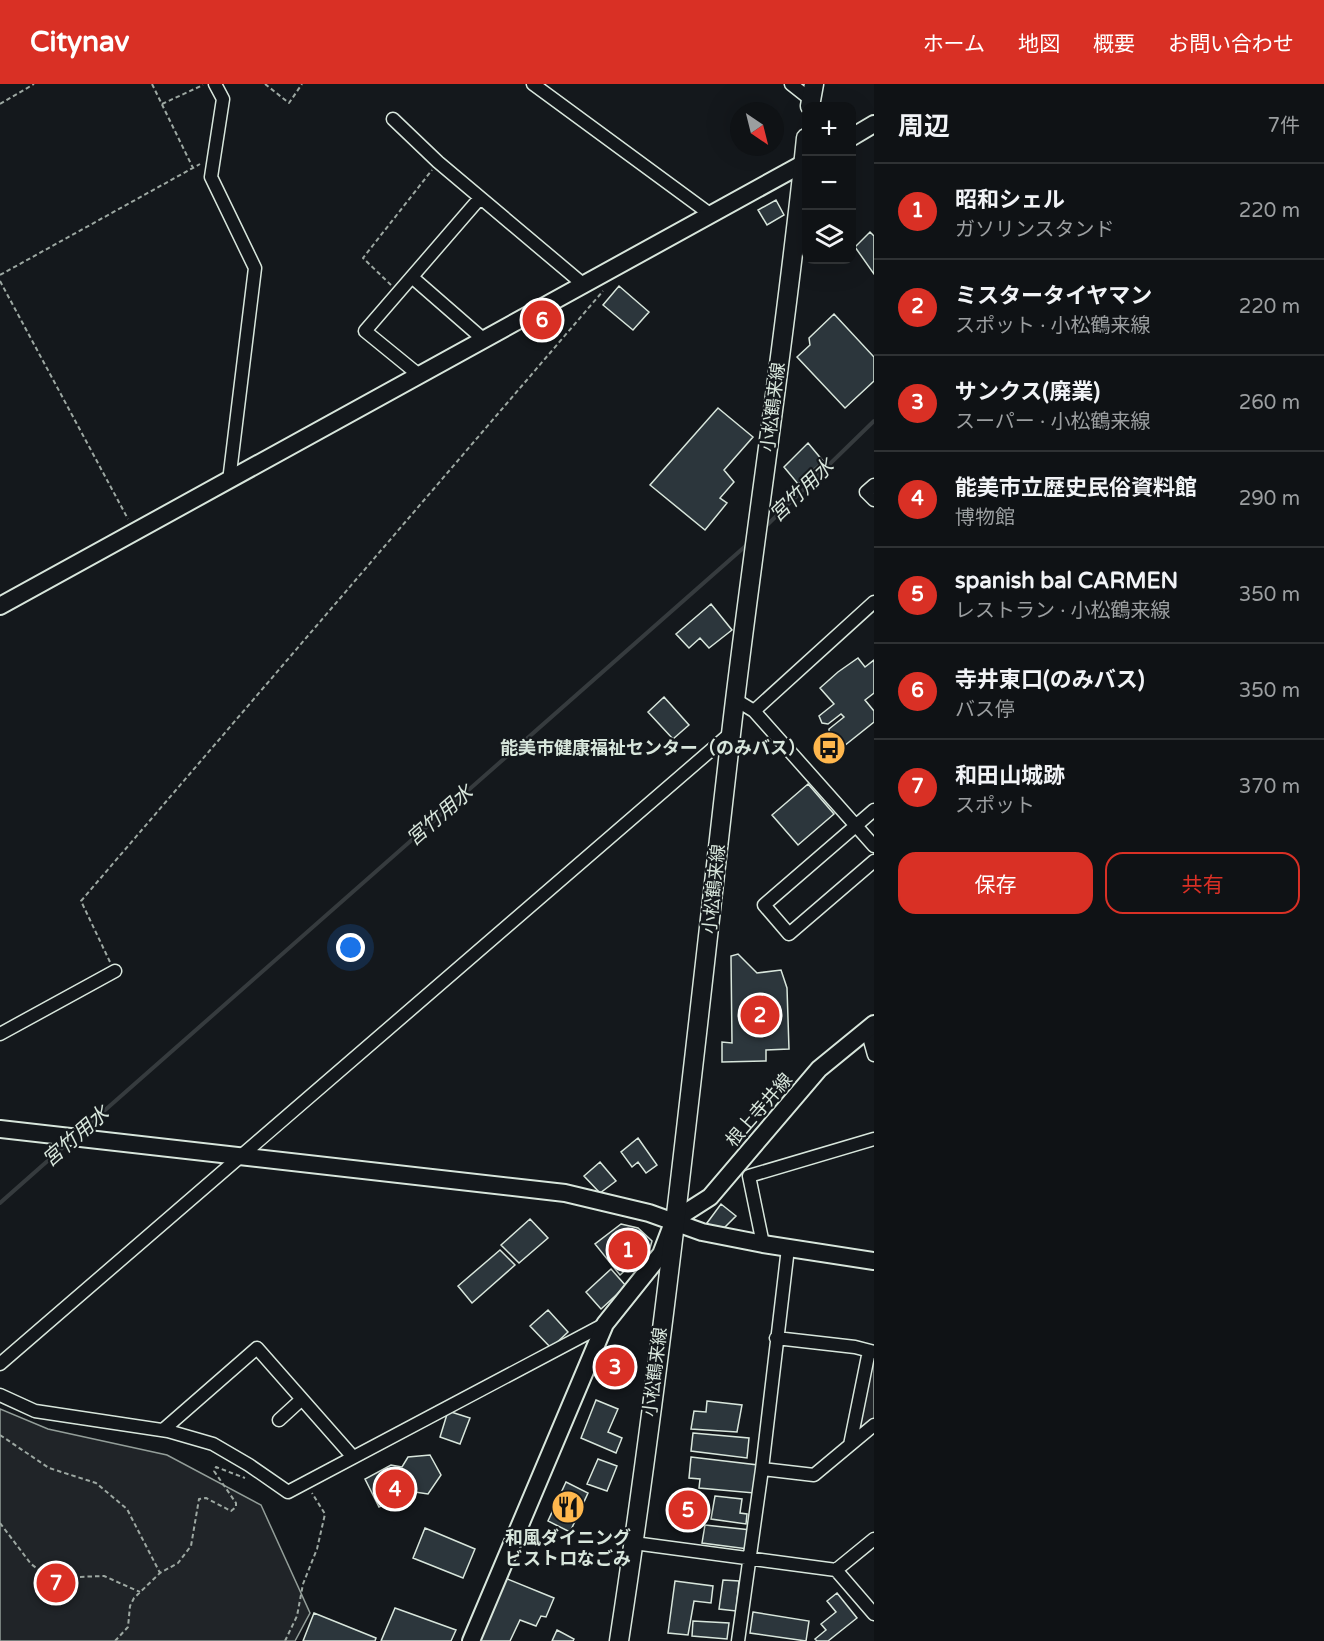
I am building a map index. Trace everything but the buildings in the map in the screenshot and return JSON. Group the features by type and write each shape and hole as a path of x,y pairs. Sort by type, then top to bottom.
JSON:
{"main road":[{"name":"小松鶴来線","path":"619,1641 634,1543 735,700 802,185"}],"street":[{"path":"215,84 223,99 211,177 255,268 229,481"},
{"path":"533,84 710,214"},
{"path":"790,84 811,96"},
{"path":"393,119 438,162 584,285"},
{"path":"856,135 874,124"},
{"path":"0,606 802,164"},
{"path":"419,375 365,331 480,198"},
{"path":"413,278 483,339"},
{"path":"874,485 866,492 874,500"},
{"path":"754,711 874,602"},
{"path":"735,700 754,711 874,846"},
{"path":"0,1364 732,732"},
{"path":"874,810 764,905 789,934 874,861"},
{"path":"0,1034 115,971"},
{"path":"870,1027 874,1055"},
{"name":"根上寺井線","path":"674,1220 710,1197 819,1069 870,1027"},
{"path":"0,1129 565,1193 674,1220 702,1232 874,1261"},
{"path":"763,1244 749,1176 874,1139"},
{"path":"471,1641 605,1324 661,1254 674,1220"},
{"path":"738,1641 762,1469 788,1248"},
{"path":"0,1395 35,1411 163,1430 213,1444 288,1492 605,1324"},
{"path":"776,1338 872,1352 850,1445"},
{"path":"163,1430 257,1348 353,1457"},
{"path":"279,1420 302,1399"},
{"path":"762,1469 814,1475 874,1425"},
{"path":"836,1570 874,1539"},
{"path":"634,1543 836,1570 874,1614"}],"path":[{"path":"0,104 34,84"},
{"path":"152,84 193,168"},
{"path":"162,104 205,84"},
{"path":"265,84 289,103 302,84"},
{"path":"0,275 213,158"},
{"path":"400,293 363,258 438,162"},
{"path":"0,281 136,532"},
{"path":"115,971 81,901 606,286"},
{"path":"0,1435 49,1468 96,1483 127,1509 160,1573"},
{"path":"115,1641 128,1627 130,1606 140,1592 160,1573 178,1563 191,1546 199,1499 206,1498 231,1511 236,1507 236,1503 214,1471 216,1467 247,1479"},
{"path":"285,1641 297,1616 303,1584 317,1549 325,1514 306,1483"},
{"path":"0,1523 31,1564 50,1578 104,1576 140,1592"}],"shaded area":[{"path":"871,1361 874,1361 874,1422 855,1438"},
{"path":"0,1409 48,1429 167,1455 261,1505 310,1613 295,1641 0,1641"}],"waterway":[{"name":"宮竹用水","path":"765,527 874,421"},
{"name":"宮竹用水","path":"79,1133 749,543"},
{"name":"宮竹用水","path":"0,1203 69,1142"}],"place":[{"name":"寺井東口(のみバス)","path":"542,320"},
{"name":"能美市健康福祉センター（のみバス）","path":"829,748"},
{"name":"ミスタータイヤマン","path":"760,1015"},
{"name":"昭和シェル","path":"628,1250"},
{"name":"サンクス(廃業)","path":"615,1367"},
{"name":"能美市立歴史民俗資料館","path":"395,1489"},
{"name":"和風ダイニング ビストロなごみ","path":"568,1507"},
{"name":"spanish bal CARMEN","path":"688,1510"},
{"name":"和田山城跡","path":"56,1583"}]}
